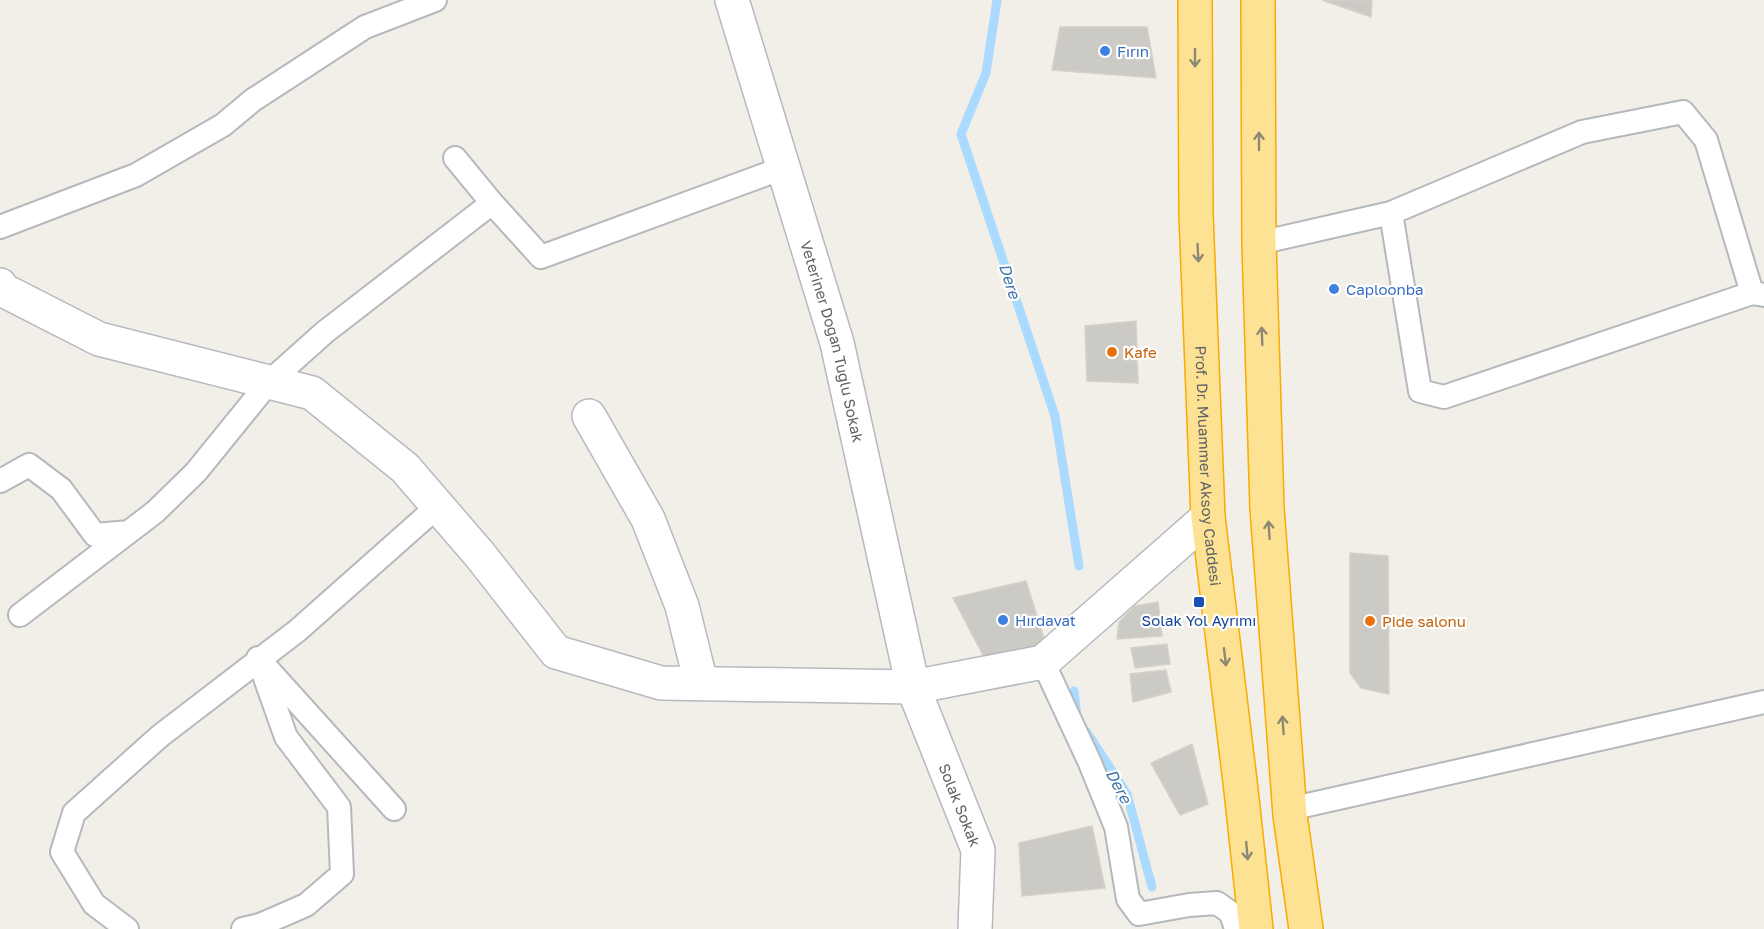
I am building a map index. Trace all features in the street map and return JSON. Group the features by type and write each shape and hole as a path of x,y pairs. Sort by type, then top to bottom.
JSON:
{"highway":[{"name":"Prof. Dr. Muammer Aksoy Caddesi","path":"1196,0 1196,215 1208,517 1256,929"},
{"path":"1258,0 1259,243 1267,508 1290,815 1308,918"},
{"path":"1287,769 1295,779 1303,806 1311,867 1308,918"}],"street":[{"path":"0,227 136,175 223,125 253,100 365,27 435,0"},
{"name":"Veteriner Doğan Tuğlu Sokak","path":"732,0 837,343 913,687"},
{"path":"1259,243 1391,213 1582,132 1683,112 1706,140 1758,294 1444,397 1420,391 1391,213"},
{"path":"454,158 541,257 783,168"},
{"path":"20,615 155,512 196,472 269,382 325,332 492,203"},
{"path":"0,285 3,290 99,339 312,393 405,468 480,555 556,652 661,683 913,687 1043,662 1208,517"},
{"path":"590,416 648,519 682,606 702,683"},
{"path":"0,481 29,465 61,489 95,535 129,532"},
{"path":"127,929 94,904 62,852 74,813 160,736 258,658 297,631 438,506"},
{"path":"258,658 393,809"},
{"path":"243,929 260,925 306,905 342,874 339,807 286,737 258,658"},
{"path":"1043,662 1090,763 1116,827 1128,899 1140,914 1190,905 1217,903 1231,913 1236,929"},
{"name":"Solak Sokak","path":"913,687 978,850 975,929"},
{"path":"1303,806 1764,702"}],"building":[{"path":"1322,0 1372,0 1371,17"},
{"path":"1060,27 1147,27 1156,78 1052,70"},
{"path":"1136,321 1138,383 1087,381 1085,326"},
{"path":"1350,553 1388,556 1389,694 1361,688 1350,673"},
{"path":"1026,581 1047,648 985,659 953,598"},
{"path":"1158,602 1162,636 1117,639 1119,622 1135,606"},
{"path":"1167,644 1170,664 1135,668 1131,648"},
{"path":"1166,670 1171,692 1133,702 1130,674"},
{"path":"1192,744 1208,804 1180,815 1151,763"},
{"path":"1092,826 1105,888 1022,896 1019,843"}],"waterway":[{"name":"Dere","path":"997,0 986,73 961,134 1055,416 1079,566"},
{"name":"Dere","path":"1074,691 1077,717"},
{"name":"Dere","path":"1086,731 1127,794 1152,887"}],"place":[{"name":"Fırın","path":"1105,51"},
{"name":"Caploonba","path":"1334,289"},
{"name":"Kafe","path":"1112,352"},
{"name":"Solak Yol Ayrımı","path":"1199,602"},
{"name":"Hırdavat","path":"1003,620"},
{"name":"Pide salonu","path":"1370,621"}]}
